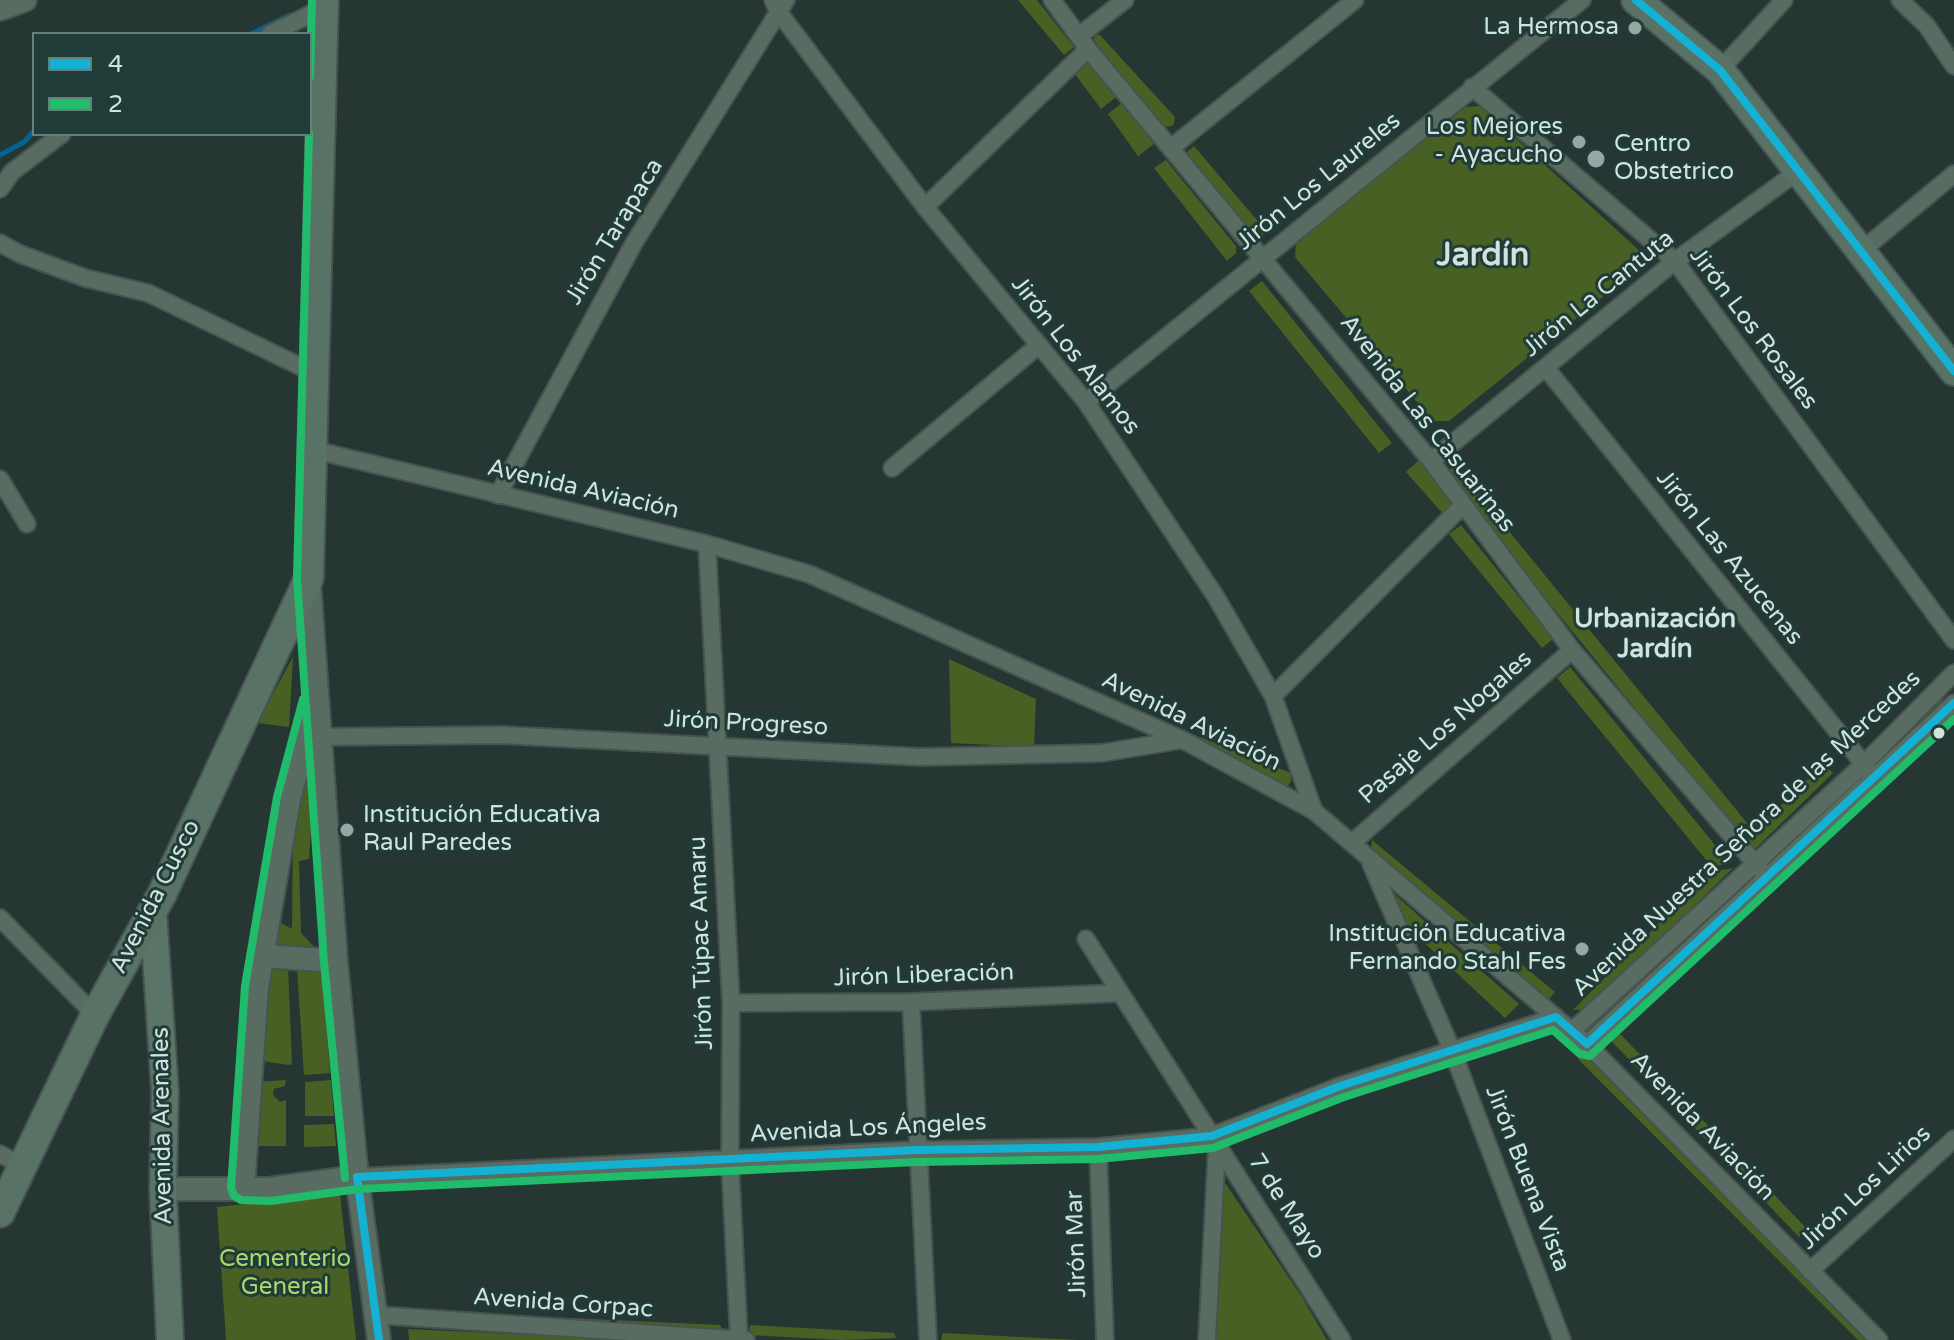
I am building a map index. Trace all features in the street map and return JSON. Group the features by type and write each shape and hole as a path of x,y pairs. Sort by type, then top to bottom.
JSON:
{"highway":[{"path":"1636,0 1720,70 1801,169 1860,252 1954,371"},
{"path":"309,578 324,4"},
{"name":"Avenida Cusco","path":"0,1213 12,1160 153,911 309,578"}],"main road":[{"name":"Avenida Arenales","path":"153,911 165,1092 163,1189 170,1340"}],"street":[{"path":"0,9 25,0"},
{"name":"Avenida Las Casuarinas","path":"1052,0 1083,43 1431,461 1572,650 1767,877"},
{"path":"925,207 1125,0"},
{"path":"1172,147 1355,0"},
{"name":"Jirón Los Laureles","path":"1086,402 1582,0"},
{"path":"1720,70 1784,0"},
{"path":"1900,0 1927,26 1954,66"},
{"path":"274,32 324,4"},
{"name":"Jirón Los Alamos","path":"779,4 925,207 1086,402 1216,597 1273,696 1314,811"},
{"name":"Jirón Tarapaca","path":"498,495 634,243 779,4"},
{"name":"Jirón Los Rosales","path":"1472,87 1675,261 1954,640"},
{"path":"0,189 12,172 59,136"},
{"name":"Jirón La Cantuta","path":"1431,461 1675,261 1801,169"},
{"path":"1860,252 1954,174"},
{"path":"0,243 20,254 85,278 148,293 314,373"},
{"path":"892,468 1039,345"},
{"name":"Jirón Las Azucenas","path":"1546,368 1869,770"},
{"name":"Avenida Aviación","path":"310,449 707,544 809,574 1183,740 1314,811 1573,1030 1879,1340"},
{"path":"0,479 27,524"},
{"path":"1273,696 1463,505"},
{"name":"Jirón Túpac Amaru","path":"707,544 731,1003 730,1162 739,1340"},
{"path":"309,578 315,702 313,737 357,1177 379,1340"},
{"name":"Pasaje Los Nogales","path":"1353,842 1572,650"},
{"name":"Avenida Nuestra Señora de las Mercedes","path":"1587,1044 1767,877 1869,770 1954,673"},
{"name":"Avenida Nuestra Señora de las Mercedes","path":"1573,1030 1753,863 1954,703"},
{"name":"Jirón Progreso","path":"313,737 502,735 920,757 1102,753 1183,740"},
{"path":"243,1188 257,988 289,799 313,737"},
{"name":"Jirón Buena Vista","path":"1369,859 1452,1050 1562,1340"},
{"path":"0,918 95,1015"},
{"name":"7 de Mayo","path":"1086,939 1342,1340"},
{"path":"264,956 336,961"},
{"name":"Jirón Liberación","path":"731,1003 911,1002 1118,993"},
{"path":"911,1002 916,1150 928,1340"},
{"name":"Avenida Los Ángeles","path":"163,1189 269,1189 357,1177 730,1162 916,1150 1098,1147 1215,1140 1340,1086 1556,1017"},
{"name":"Jirón Los Lirios","path":"1810,1271 1954,1139"},
{"path":"1207,1340 1215,1140"},
{"name":"Jirón Mar","path":"1098,1147 1105,1340"},
{"name":"Avenida Corpac","path":"376,1315 746,1340"}],"green space":[{"path":"1018,0 1037,0 1074,47 1064,55"},
{"path":"1095,34 1100,35 1175,117 1173,126 1163,127 1122,80 1094,40"},
{"path":"1086,59 1116,97 1101,109 1072,70"},
{"path":"1123,102 1154,144 1138,156 1108,114"},
{"path":"1480,106 1641,252 1640,267 1449,421 1433,421 1295,257 1296,242 1466,107"},
{"path":"1194,146 1267,232 1253,237 1186,153"},
{"path":"1166,160 1236,246 1236,253 1227,261 1154,168"},
{"path":"1262,281 1392,443 1379,453 1249,291"},
{"path":"1419,460 1457,503 1444,515 1406,472"},
{"path":"1455,465 1747,823 1736,832 1444,474"},
{"path":"1461,525 1553,639 1542,648 1449,534"},
{"path":"293,657 289,727 257,723"},
{"path":"949,659 1036,699 1034,747 951,743"},
{"path":"1570,667 1724,856 1723,865 1711,866 1557,678"},
{"path":"1941,696 1944,701 1888,754 1884,752"},
{"path":"1177,728 1291,773 1291,781 1287,787 1279,784"},
{"path":"305,747 316,749 309,859 299,861 301,933 317,950 269,946 275,920 292,929 293,819"},
{"path":"1824,764 1833,773 1753,851 1744,841"},
{"path":"1372,840 1555,992 1547,1001 1371,850"},
{"path":"1733,868 1588,1009 1573,1010 1709,872"},
{"path":"1385,886 1519,1004 1505,1018 1403,923"},
{"path":"1730,893 1732,897 1609,1012 1608,1010"},
{"path":"271,966 288,966 292,1064 289,1065 262,1061"},
{"path":"297,969 322,970 330,1073 304,1075"},
{"path":"1607,1020 1807,1229 1799,1237 1599,1028"},
{"path":"1586,1051 1871,1340 1858,1340 1578,1059"},
{"path":"286,1080 285,1086 274,1089 273,1095 280,1102 286,1100 286,1146 251,1146 256,1082"},
{"path":"331,1080 334,1116 305,1116 305,1082"},
{"path":"334,1124 336,1146 304,1147 304,1125"},
{"path":"1215,1168 1302,1297 1327,1340 1212,1340"},
{"name":"Cementerio General","path":"340,1194 356,1340 226,1340 217,1207"},
{"path":"400,1310 720,1325 722,1329 721,1332"},
{"path":"750,1325 894,1333 896,1338 842,1340 749,1335"},
{"path":"408,1329 642,1340 409,1340"},
{"path":"943,1333 1079,1340 941,1340"}],"waterway":[{"path":"255,32 290,15"},
{"path":"0,155 24,142 32,133"}],"transit line":[{"name":"2","path":"311,32 312,0"},
{"name":"4","path":"1636,0 1720,70 1954,371"},
{"name":"2","path":"309,136 297,579 324,962 345,1178"},
{"name":"2","path":"303,699 277,797 245,986 231,1188 234,1196 241,1200 271,1201 358,1189 916,1162 1098,1159 1213,1148 1344,1097 1553,1030 1580,1054 1590,1056 1954,719"},
{"name":"4","path":"1556,1017 1587,1044 1954,703"},
{"name":"4","path":"357,1177 916,1150 1098,1147 1212,1136 1340,1086 1556,1017"},
{"name":"4","path":"357,1177 379,1340"}],"place":[{"name":"La Hermosa","path":"1635,28"},
{"name":"Los Mejores - Ayacucho","path":"1579,142"},
{"name":"Centro Obstetrico","path":"1596,159"},
{"name":"Institución Educativa Raul Paredes","path":"347,830"},
{"name":"Institución Educativa Fernando Stahl Fes","path":"1582,949"}],"district":[{"name":"Jardín","path":"1483,257"},
{"name":"Urbanización Jardín","path":"1655,635"}]}
